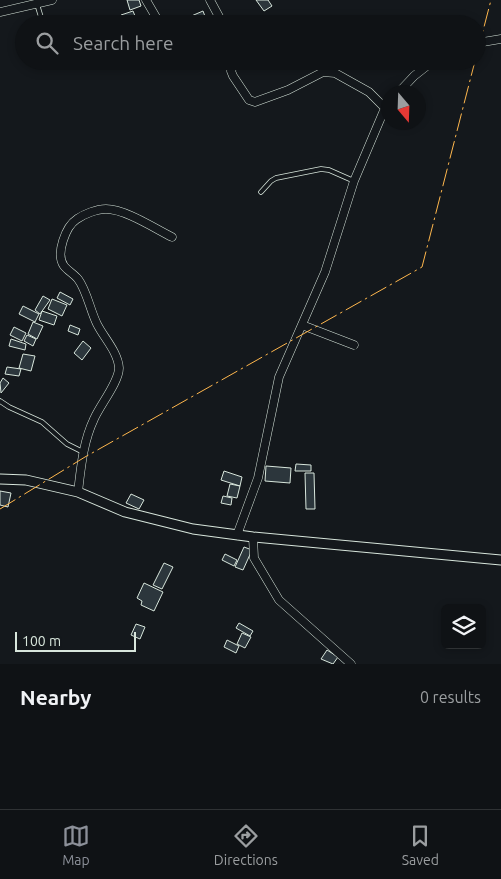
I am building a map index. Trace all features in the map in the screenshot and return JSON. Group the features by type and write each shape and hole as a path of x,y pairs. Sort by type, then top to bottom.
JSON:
{"street":[{"path":"0,12 52,0"},
{"path":"146,0 155,15"},
{"path":"210,0 218,15"},
{"path":"486,41 501,39"},
{"path":"231,70 233,76 249,100 255,102 288,90 323,72 335,73 370,92 381,101"},
{"path":"406,85 422,70"},
{"path":"237,535 258,478 279,377 325,272 354,180 381,119"},
{"path":"78,492 83,452 94,419 119,370 117,359 98,326 78,278 60,259 60,251 70,224 91,212 105,209 124,214 172,237"},
{"path":"302,325 354,346"},
{"path":"0,480 26,480 78,492 125,512 193,528 253,537 501,560"},
{"path":"253,537 254,558 279,600 351,664"}],"lane":[{"path":"37,4 41,15"},
{"path":"261,192 276,178 321,169 330,170 354,180"},
{"path":"0,401 42,422 67,444 83,452"}],"building":[{"path":"127,0 139,0 141,6 130,10"},
{"path":"256,0 268,0 272,6 264,11"},
{"path":"133,11 135,15 121,15"},
{"path":"203,11 204,15 194,15"},
{"path":"60,292 73,299 70,305 57,298"},
{"path":"43,296 50,300 40,314 35,310"},
{"path":"52,299 67,305 62,316 48,309"},
{"path":"23,306 39,314 35,322 19,314"},
{"path":"42,311 57,316 54,325 39,320"},
{"path":"33,322 43,326 37,339 28,334"},
{"path":"70,325 80,329 78,335 68,331"},
{"path":"14,327 26,333 22,341 10,335"},
{"path":"27,335 36,339 33,346 24,341"},
{"path":"11,339 26,344 25,350 9,346"},
{"path":"83,341 91,348 82,360 74,353"},
{"path":"23,354 35,356 31,371 19,368"},
{"path":"7,367 21,369 19,376 5,374"},
{"path":"3,378 9,383 1,393 0,383"},
{"path":"296,464 311,465 311,471 295,471"},
{"path":"266,466 291,468 290,483 265,481"},
{"path":"224,471 242,477 240,486 221,480"},
{"path":"305,473 314,473 315,509 306,509"},
{"path":"230,484 240,486 237,498 227,496"},
{"path":"0,491 11,493 8,507 0,505"},
{"path":"131,494 144,500 139,509 126,503"},
{"path":"223,496 232,498 231,505 221,503"},
{"path":"244,547 252,550 243,570 235,567"},
{"path":"225,554 237,560 234,566 222,560"},
{"path":"164,563 173,567 162,589 153,585"},
{"path":"144,583 163,592 154,611 141,605 142,601 137,598"},
{"path":"239,623 253,631 250,636 236,628"},
{"path":"136,624 145,627 140,639 131,635"},
{"path":"242,633 251,637 245,648 237,644"},
{"path":"227,640 239,646 236,653 224,647"},
{"path":"327,650 338,657 333,664 321,659"}],"power":[{"path":"486,19 491,0"},
{"path":"0,509 85,457 422,267 473,70"}]}
